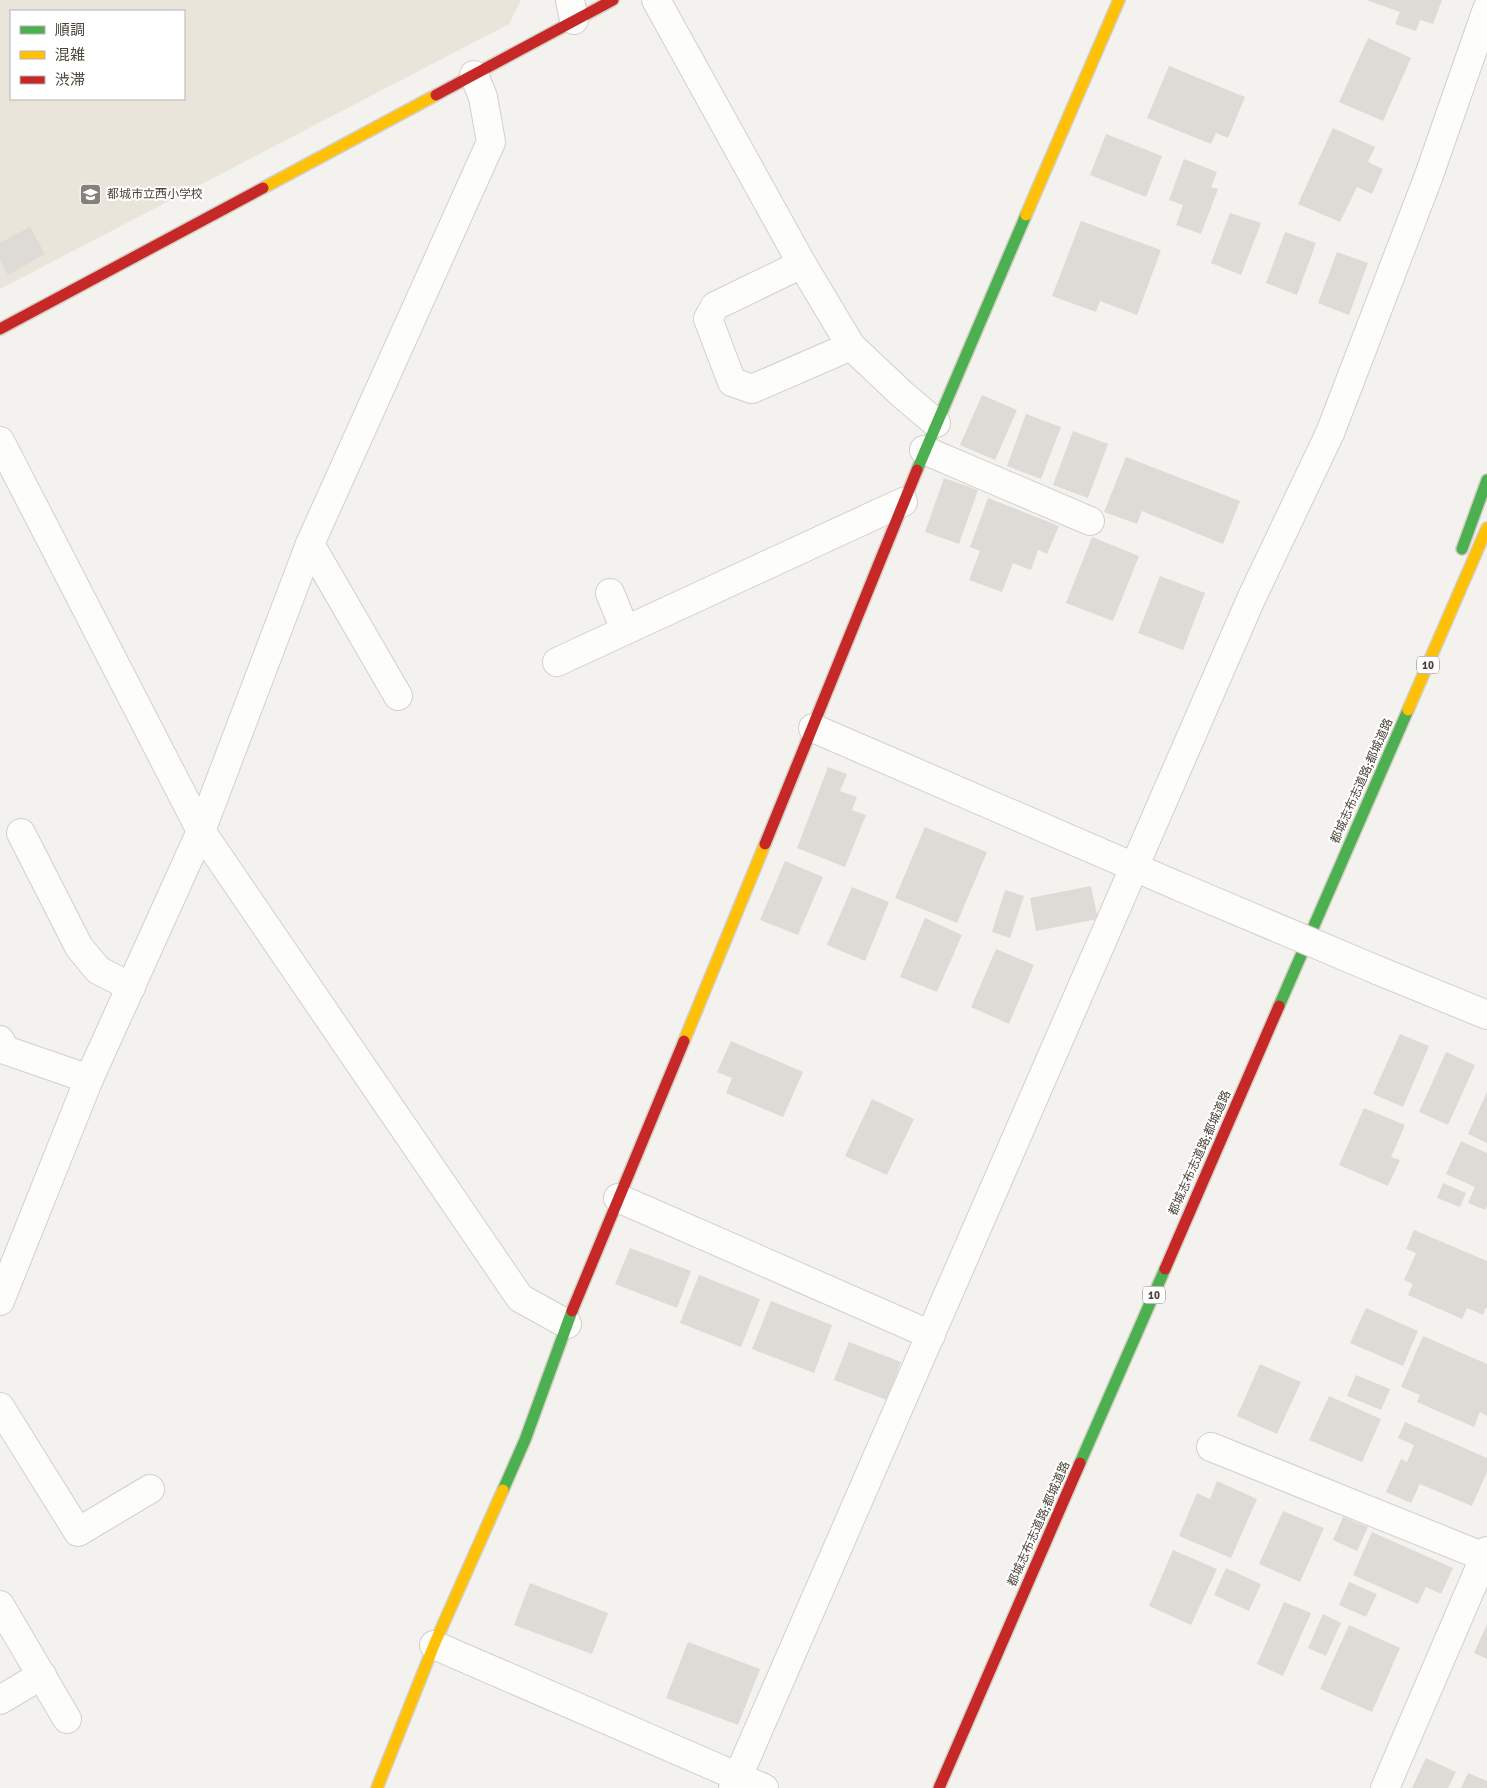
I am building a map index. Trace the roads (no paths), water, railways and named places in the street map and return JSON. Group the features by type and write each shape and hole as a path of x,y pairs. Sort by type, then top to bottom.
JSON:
{"main road":[{"path":"0,329 474,76 572,10 613,0"},
{"path":"377,1788 434,1645 525,1440 567,1324 813,728 924,450 1119,0"},
{"path":"1456,563 1487,480"},
{"name":"都城志布志道路;都城道路","path":"938,1788 1487,528"},
{"path":"1369,801 1487,552"},
{"path":"1369,801 1440,609"}],"street":[{"path":"656,0 802,264 850,346 936,423"},
{"path":"735,1783 1251,599 1330,433 1428,178 1487,9"},
{"path":"0,1301 89,1079 201,832 310,544 491,142 483,98 474,76"},
{"path":"802,264 716,306 708,319 732,382 752,389 850,346"},
{"path":"0,441 201,832 520,1298 567,1324"},
{"path":"924,450 1090,521"},
{"path":"557,662 903,502"},
{"path":"310,544 398,696"},
{"path":"610,592 625,630"},
{"path":"813,728 1178,886 1487,1015"},
{"path":"21,833 79,948 98,970 131,987"},
{"path":"0,1040 5,1050 89,1079"},
{"path":"618,1198 931,1335"},
{"path":"0,1407 78,1532 150,1489"},
{"path":"1211,1447 1486,1555 1384,1788"},
{"path":"0,1605 67,1718"},
{"path":"434,1645 735,1783 764,1788"},
{"path":"0,1700 42,1675"}],"place":[{"name":"都城市立西小学校","path":"91,194"}]}
